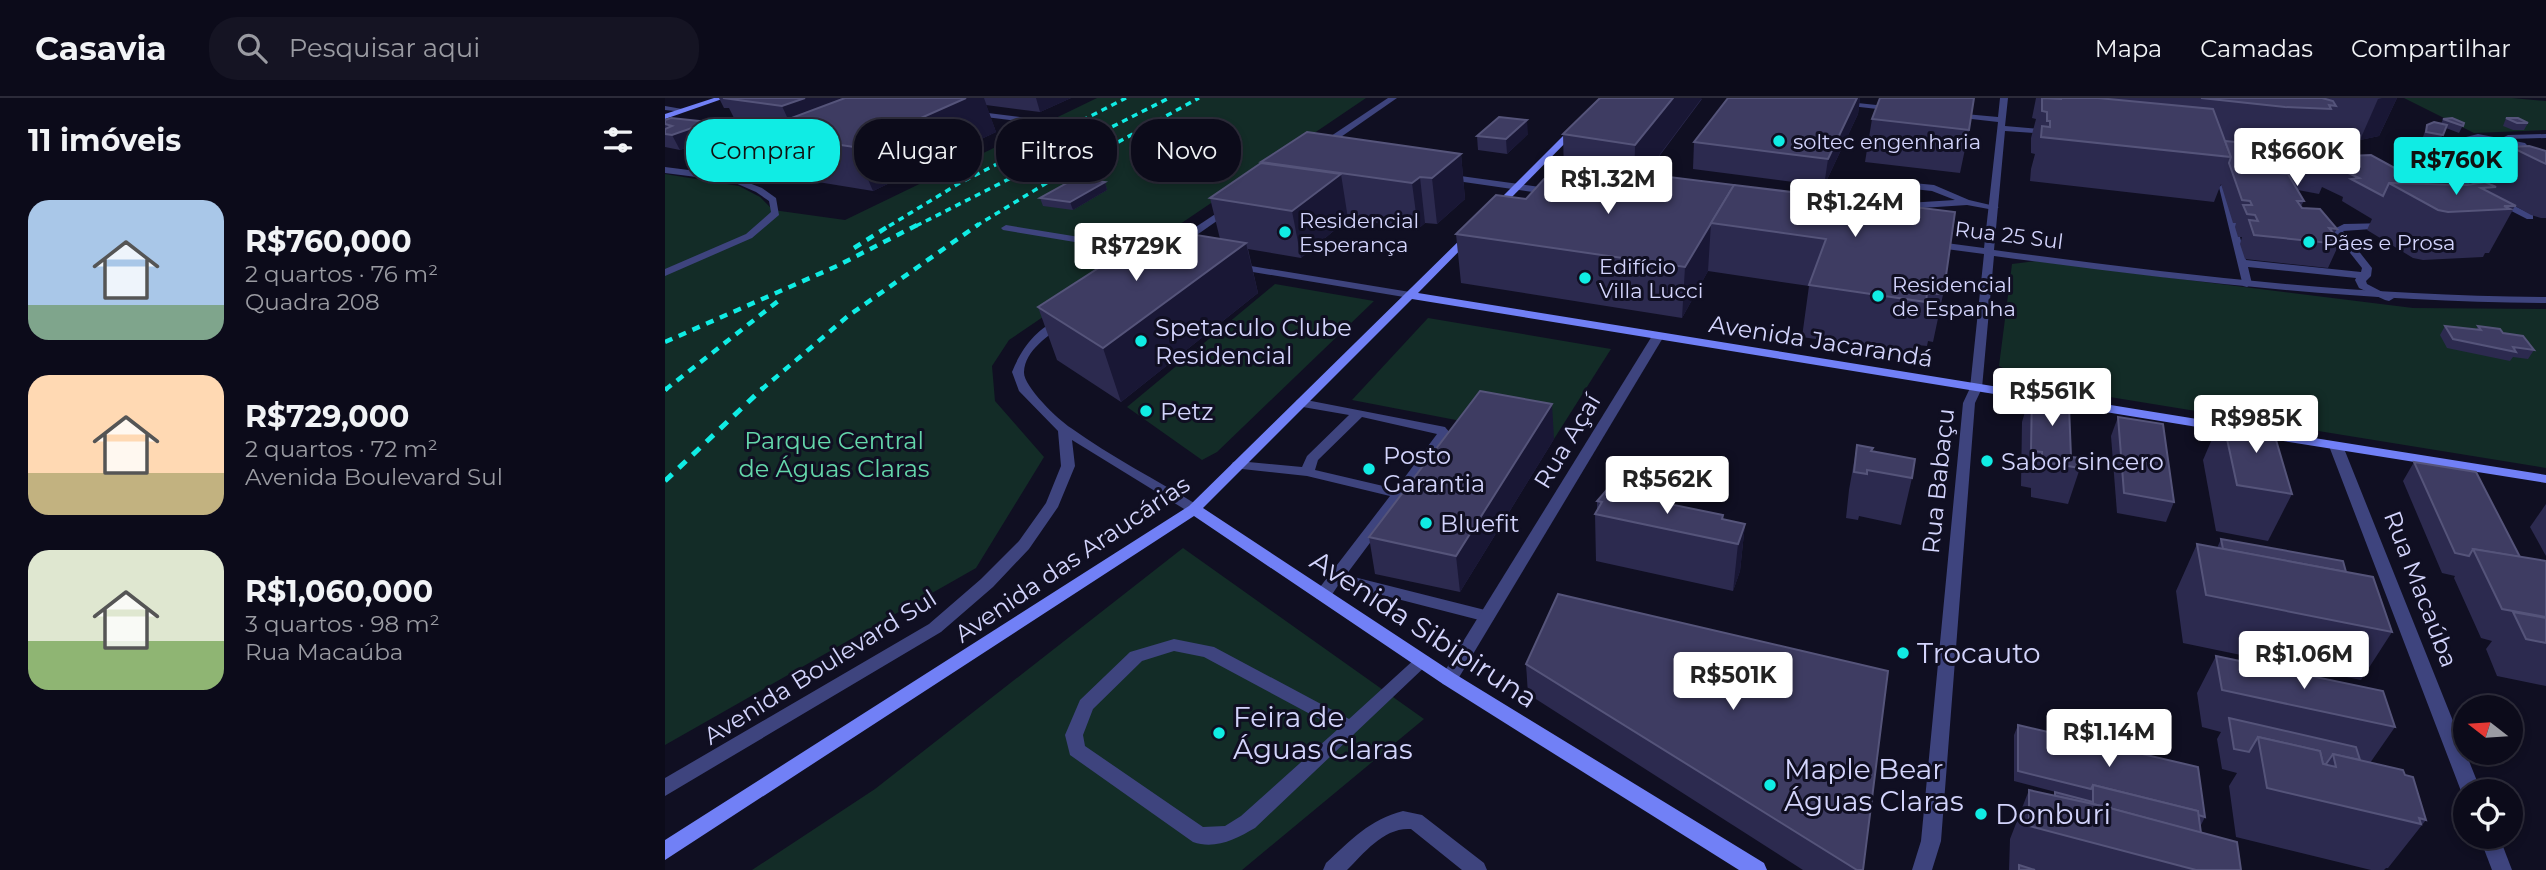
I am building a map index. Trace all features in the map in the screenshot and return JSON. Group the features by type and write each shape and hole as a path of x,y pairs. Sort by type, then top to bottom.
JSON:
{"main road":[{"path":"665,117 721,98"},
{"name":"Avenida das Araucárias","path":"665,851 1194,509 1589,116"},
{"name":"Avenida Jacarandá","path":"1410,295 2546,479"},
{"name":"Avenida Sibipiruna","path":"1194,509 1734,864 1757,870"}],"street":[{"path":"1314,152 1393,98"},
{"name":"Rua Babaçu","path":"1921,870 1931,841 1969,403 1976,388 2004,98"},
{"path":"1833,102 1900,109 1895,122"},
{"path":"665,108 684,110"},
{"path":"964,112 1019,119"},
{"path":"1939,113 2063,132"},
{"path":"2522,145 2532,136"},
{"path":"2476,152 2461,141 2469,137 2546,136"},
{"path":"2489,137 2522,145 2533,155 2511,158 2476,152 2417,157 2418,161 2530,217"},
{"path":"665,170 686,173"},
{"path":"2219,173 2246,284"},
{"path":"1441,177 1560,192"},
{"path":"665,273 749,236 776,212 773,200 759,190 738,182"},
{"path":"1967,202 1906,206 1891,200 1887,189 1892,184 1934,188 1967,202 1994,207"},
{"path":"1152,261 1238,203"},
{"path":"2389,298 2363,286 2360,280 2366,276 2367,268 2337,230 2344,226 2394,224"},
{"path":"1006,228 1163,254"},
{"name":"Rua 25 Sul","path":"1920,242 2246,284 2389,298 2546,300"},
{"path":"2241,262 2366,276"},
{"name":"Avenida Jacarandá","path":"1216,263 1410,295"},
{"path":"2335,272 2348,294"},
{"path":"1064,430 1023,388 1018,372 1025,353 1042,335 1075,313"},
{"name":"Rua Açaí","path":"1450,678 1658,336"},
{"path":"1301,403 1359,413 1444,433 1323,595"},
{"path":"1307,472 1312,459 1359,413"},
{"name":"Avenida Sibipiruna","path":"1064,430 1194,509"},
{"name":"Avenida Boulevard Sul","path":"665,788 935,628 988,583 1024,545 1053,504 1068,466 1064,430"},
{"name":"Rua Macaúba","path":"2336,446 2466,779"},
{"path":"1238,465 1307,472 1400,494"},
{"path":"1336,578 1487,616"},
{"path":"1351,727 1208,651 1174,645 1136,656 1086,705 1074,735 1077,750 1200,836 1228,834 1248,822 1423,661"},
{"path":"1333,870 1370,836 1390,822 1404,818 1415,821 1478,870"},
{"path":"2494,849 2502,870"}],"green space":[{"name":"Parque Central de Águas Claras","path":"1097,98 1366,98 1009,340 992,366 995,401 1044,457 976,568 665,745 665,174 686,177 686,182 714,182 739,186 760,197 773,210 845,220 923,182 982,182 982,154 996,147 996,182 1117,182 1117,119 1054,119"},
{"path":"2404,98 2512,98 2546,101 2546,130 2474,133"},
{"path":"2036,261 2413,308 2546,309 2546,468 2036,385 1999,366 2012,264"},
{"path":"1275,284 1374,301 1217,452 1202,460 1127,407"},
{"path":"1428,318 1611,349 1554,439 1352,400"},
{"path":"1183,548 1424,719 1242,870 752,870 875,789"}],"building":[{"path":"723,98 805,98 782,106"},
{"path":"845,98 966,98 919,119 854,119 854,147 840,145 840,119 789,119"},
{"path":"1600,98 1673,98 1635,145 1563,134"},
{"path":"1728,98 1857,98 1828,159 1694,142"},
{"path":"1880,98 1974,98 1969,130 1872,119"},
{"path":"2042,98 2098,98 2213,109 2231,157 2041,137 2042,126 2050,127 2047,112 2042,111"},
{"path":"2201,98 2322,98 2333,101 2336,106 2329,105 2331,109 2285,107"},
{"path":"1499,117 1527,120 1506,139 1477,136"},
{"path":"2452,118 2464,123 2463,126 2443,119"},
{"path":"2506,118 2518,118 2528,123 2517,123"},
{"path":"665,120 686,120 686,130 672,135 665,134 665,129 672,126 665,124"},
{"path":"2434,122 2447,125 2443,135 2426,132 2427,125"},
{"path":"1307,132 1461,154 1432,178 1420,177 1412,183 1261,162"},
{"path":"2225,141 2318,150 2323,157 2371,155 2424,184 2389,183 2383,196 2351,179 2359,178 2323,161 2329,172 2275,164 2279,173 2288,174 2304,201 2297,201 2302,208 2320,209 2337,229 2329,228 2339,240 2334,240 2339,244 2254,235 2249,220 2258,221 2255,215 2247,214 2243,205 2252,205 2250,201 2242,200 2229,163 2231,157"},
{"path":"2529,146 2546,151 2546,164 2511,147"},
{"path":"2461,149 2471,149 2479,152 2470,153"},
{"path":"1261,163 1341,174 1292,211 1210,198 1233,182 1241,182 1241,177"},
{"path":"1588,167 1734,185 1685,267 1456,234 1496,195 1526,199 1544,179 1559,181 1565,175 1593,179 1595,176 1584,172"},
{"path":"1069,182 1105,182 1070,202 1040,198"},
{"path":"2485,182 2496,187 2481,188 2516,206 2504,206 2510,209 2448,212 2438,210 2389,183 2467,185"},
{"path":"1734,185 1955,212 1944,290 1940,289 1939,294 1927,293 1926,302 1809,285 1826,239 1711,223"},
{"path":"1159,229 1246,243 1103,348 1038,307"},
{"path":"2445,326 2500,329 2503,333 2523,336 2534,350 2513,347 2516,352 2453,339"},
{"path":"2032,388 2064,393 2064,405 2069,406 2071,457 2080,458 2080,468 2042,462 2042,452 2031,451"},
{"path":"1480,391 1552,404 1456,556 1369,537"},
{"path":"2222,416 2271,423 2292,494 2237,485"},
{"path":"2118,417 2163,424 2174,502 2124,493"},
{"path":"1857,445 1873,448 1871,451 1915,459 1912,478 1867,470 1867,474 1854,472"},
{"path":"2414,462 2476,472 2520,557 2473,549 2469,556 2455,553"},
{"path":"1611,485 1633,489 1630,496 1723,515 1722,519 1745,524 1738,544 1595,514 1602,502 1597,501"},
{"path":"2221,539 2343,561 2346,572 2223,549"},
{"path":"2197,544 2373,577 2392,632 2206,595"},
{"path":"2473,549 2546,561 2546,617 2502,609"},
{"name":"Maple Bear Águas Claras","path":"1558,594 1888,671 1863,870 1857,870 1526,664"},
{"path":"2513,612 2546,618 2546,643 2526,639"},
{"path":"2216,656 2383,691 2395,727 2222,690"},
{"path":"2229,718 2356,747 2360,760 2333,754 2326,764 2323,764 2320,751 2258,737 2249,752 2234,749"},
{"path":"2018,725 2198,767 2205,817 2198,815 2198,811 2093,785 2091,789 2018,771"},
{"path":"2258,737 2320,751 2323,764 2336,767 2333,754 2403,770 2405,775 2413,777 2426,820 2419,818 2421,824 2267,788"},
{"path":"2093,785 2198,811 2201,833 2055,796 2055,792 2093,802"},
{"path":"2029,790 2102,806 2237,842 2241,870 2196,870 2029,826"},
{"path":"2019,865 2035,870 2019,870"}],"railway":[{"path":"889,226 958,184 1126,98"},
{"path":"916,226 1169,98"},
{"path":"977,225 1076,165 1199,98"},
{"path":"854,248 892,224"},
{"path":"665,342 837,266 919,224"},
{"path":"761,390 848,316 977,225"},
{"path":"667,388 665,390 782,298"},
{"path":"665,481 763,388"}],"place":[{"name":"soltec engenharia","path":"1779,141"},
{"name":"Residencial Esperança","path":"1285,232"},
{"name":"Pães e Prosa","path":"2309,242"},
{"name":"Edifício Villa Lucci","path":"1585,278"},
{"name":"Residencial de Espanha","path":"1878,296"},
{"name":"Spetaculo Clube Residencial","path":"1141,341"},
{"name":"Petz","path":"1146,411"},
{"name":"Sabor sincero","path":"1987,461"},
{"name":"Posto Garantia","path":"1369,469"},
{"name":"Bluefit","path":"1426,523"},
{"name":"Trocauto","path":"1903,653"},
{"name":"Feira de Águas Claras","path":"1219,733"},
{"name":"Maple Bear Águas Claras","path":"1770,785"},
{"name":"Donburi","path":"1981,814"}]}
